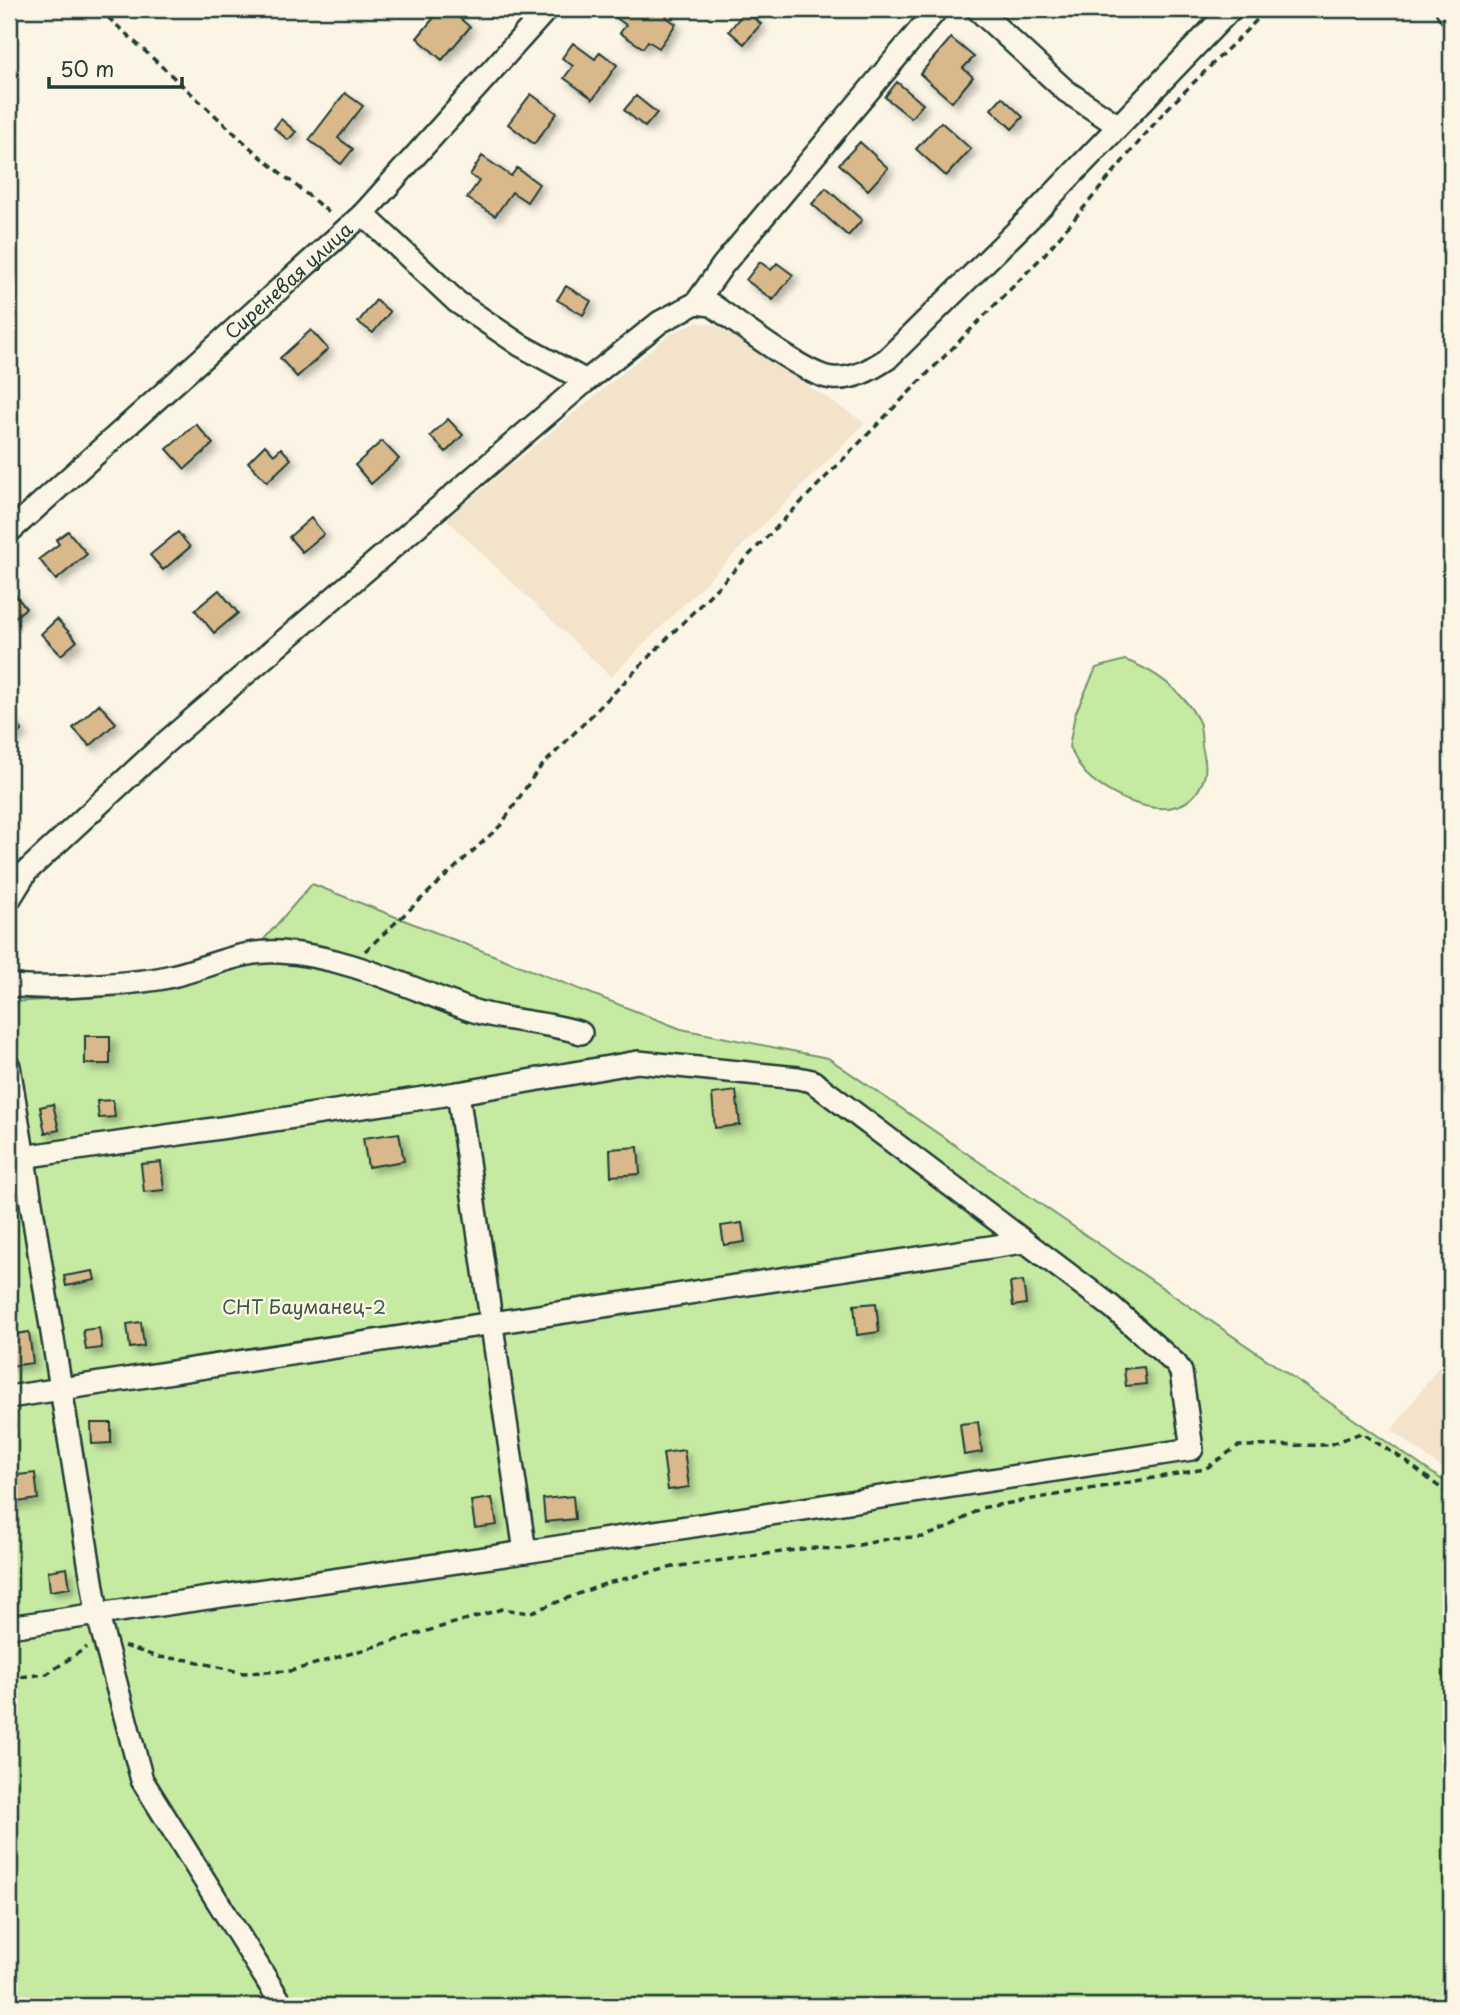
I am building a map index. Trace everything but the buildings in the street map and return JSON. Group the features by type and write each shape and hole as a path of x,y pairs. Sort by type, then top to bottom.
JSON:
{"street":[{"name":"Сиреневая улица","path":"9,533 355,221 547,9"},
{"path":"9,900 27,871 165,743 586,381 660,322 696,303 723,265 937,9"},
{"path":"977,9 1066,91 1117,125"},
{"path":"696,303 712,306 799,363 828,378 847,378 867,372 887,359 1037,211 1231,9"},
{"path":"1447,9 1451,15"},
{"path":"355,221 457,302 520,345 586,381"},
{"path":"9,984 33,989 170,977 230,958 279,952 380,975 468,1009 513,1021 582,1033"},
{"path":"9,1626 525,1552 1192,1449 1181,1372 1176,1364 1112,1307 811,1081 638,1062 458,1093 16,1158"},
{"path":"9,1066 16,1158 61,1389 97,1612 142,1780 283,2006"},
{"path":"458,1093 494,1325 525,1552"},
{"path":"9,1397 494,1325 1023,1242"}],"path":[{"path":"99,9 255,152 355,221"},
{"path":"348,966 500,825 537,771 1044,255 1165,111 1268,9"},
{"path":"9,1678 47,1674 104,1640 158,1657 190,1660 243,1673 291,1671 502,1609 529,1613 607,1584 673,1567 810,1548 841,1549 892,1538 923,1537 952,1526 981,1508 1205,1469 1238,1446 1329,1445 1361,1433 1403,1459 1451,1496"}],"shaded area":[{"path":"696,322 716,325 865,423 611,677 446,519 670,334"},
{"path":"1451,1350 1451,1475 1392,1430"}],"green space":[{"path":"1125,660 1167,683 1192,710 1199,723 1205,774 1192,797 1179,806 1146,806 1112,793 1086,774 1069,747 1075,714 1096,668"},
{"name":"СНТ Бауманец-2","path":"312,884 681,1029 828,1058 1451,1486 1451,2006 9,2006 9,1002 125,996 239,968"}]}
